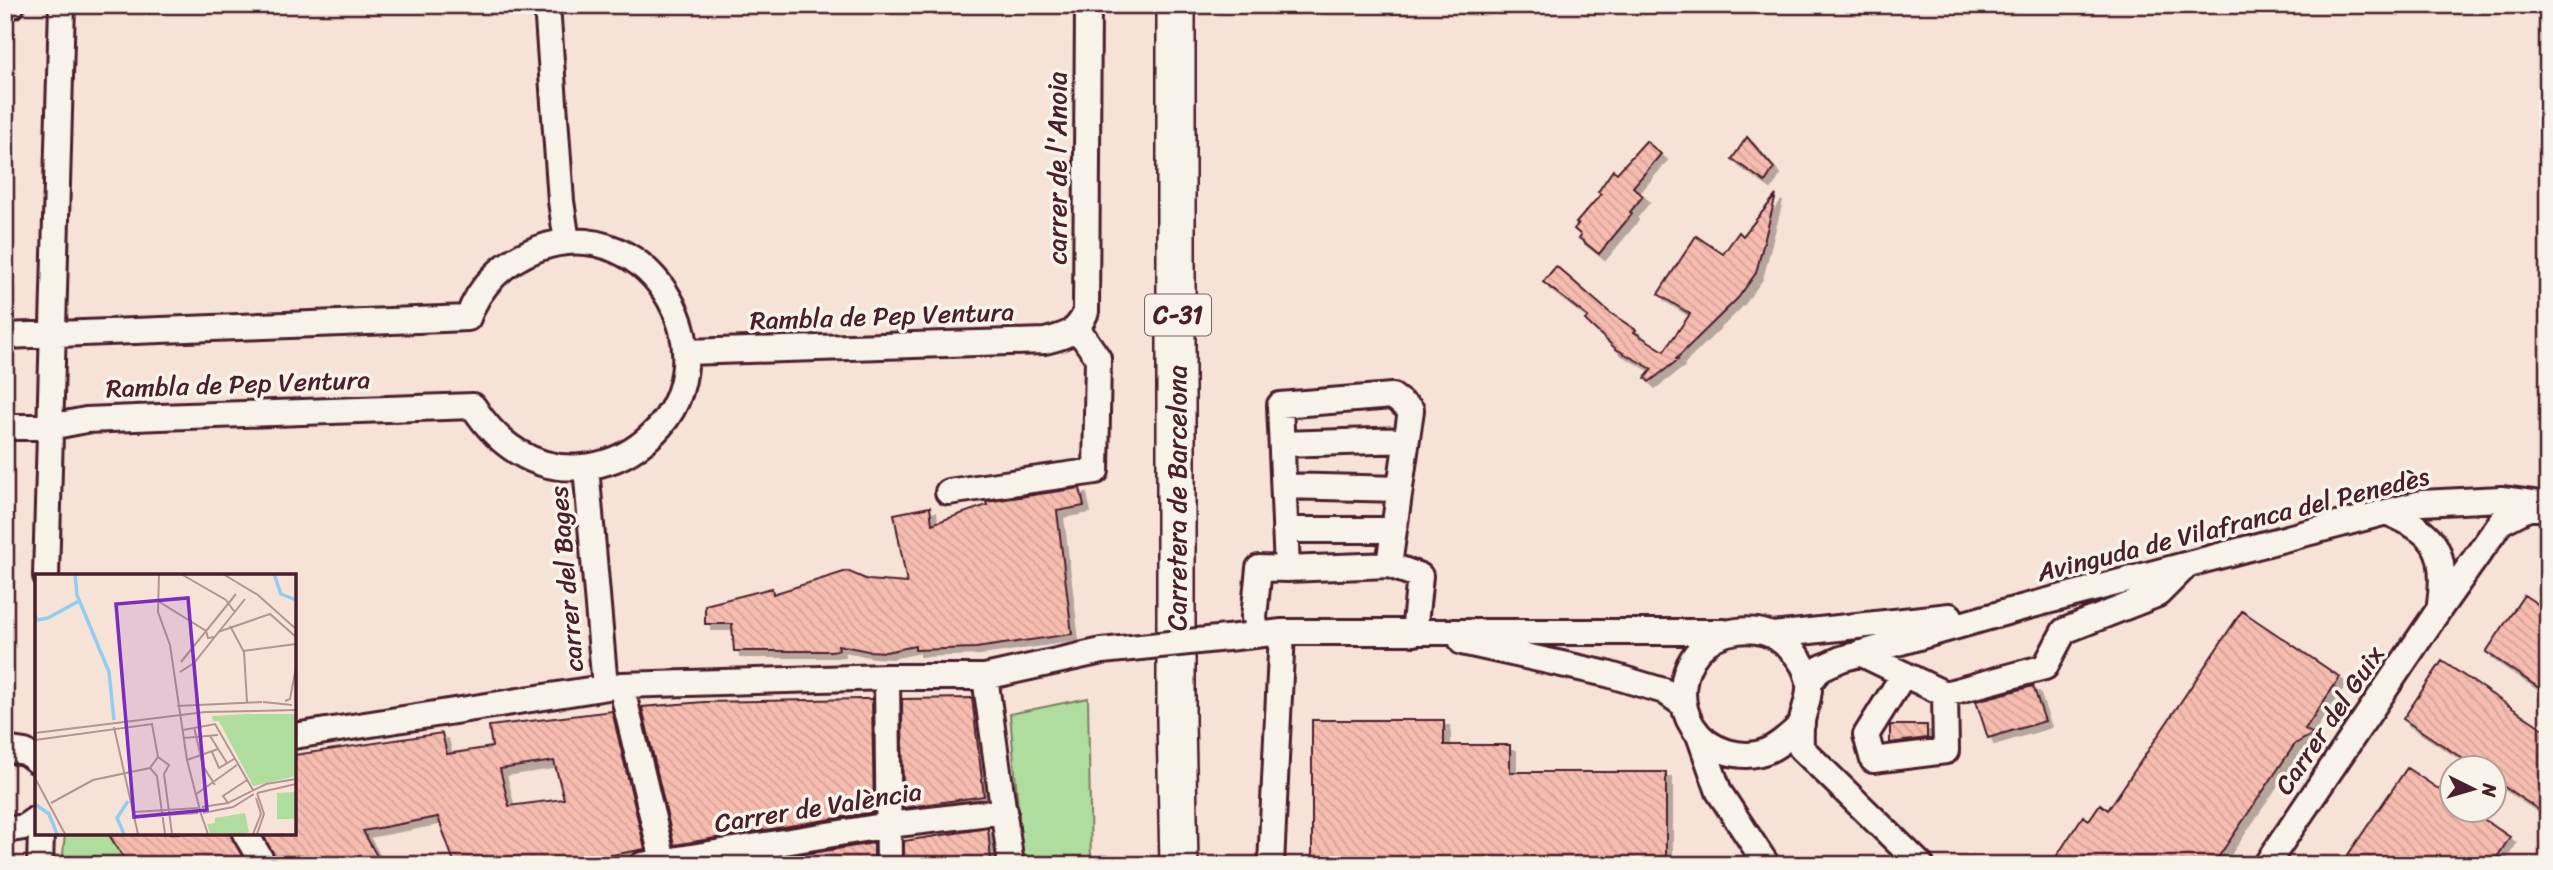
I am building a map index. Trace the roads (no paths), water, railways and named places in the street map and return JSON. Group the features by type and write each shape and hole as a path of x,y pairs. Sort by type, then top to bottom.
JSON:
{"highway":[{"name":"Carretera de Barcelona","path":"1176,5 1176,721 1179,865"}],"street":[{"path":"5,6 12,5"},
{"path":"46,574 62,5"},
{"path":"547,5 561,201 567,242"},
{"name":"carrer de l'Anoia","path":"1077,328 1086,312 1088,5"},
{"path":"5,336 468,318 478,295 491,279 507,264 526,253 567,242 610,248 630,257 649,271 670,297 678,315 686,352 685,373 677,400 654,433 625,455 586,467"},
{"path":"948,492 1096,471 1098,358 1077,328"},
{"name":"Rambla de Pep Ventura","path":"686,352 1045,341 1070,334 1077,328"},
{"path":"1287,569 1280,405 1392,396 1411,410 1389,565"},
{"name":"Rambla de Pep Ventura","path":"5,427 50,427 86,420 473,406 495,435 510,449 556,466 586,467"},
{"path":"1282,444 1406,440"},
{"name":"carrer del Bages","path":"586,467 613,686 657,864"},
{"path":"1283,486 1399,489"},
{"name":"Avinguda de Vilafranca del Penedès","path":"1809,683 1821,668 1860,653 2017,608 2421,503 2501,499 2548,506"},
{"name":"Carrer del Guix","path":"2266,865 2501,522 2528,508 2548,506"},
{"name":"Carrer del Guix","path":"2386,512 2409,521 2438,549 2444,575 2440,608"},
{"path":"1285,530 1394,530"},
{"path":"1251,635 1259,568 1389,565 1420,576 1419,633"},
{"path":"1860,653 1945,694 2045,667 2064,631 2158,594 2188,565"},
{"name":"Avinguda de Vilafranca del Penedès","path":"1773,635 2017,608"},
{"path":"296,736 613,686 887,677 985,677 1102,651 1282,632 1723,632 1751,629 1773,635 1793,650 1802,663 1809,683 1801,748 1921,865"},
{"path":"1271,865 1282,632"},
{"path":"1723,632 1697,651 1687,669 1683,684 1684,705 1699,736 1719,792 1767,865"},
{"path":"1419,633 1618,677 1664,691 1684,705"},
{"path":"1903,674 1867,735 1873,760 1945,751 1945,694"},
{"path":"887,677 889,865"},
{"path":"985,677 1011,865"},
{"path":"296,730 597,682 613,686"},
{"path":"1699,736 1717,749 1738,755 1755,755 1780,745 1802,724"},
{"path":"5,749 25,752 35,760"},
{"name":"Carrer de València","path":"657,864 889,825 1004,811"},
{"path":"5,830 24,827 35,819"},
{"path":"40,865 41,835"},
{"path":"246,835 264,865"}]}
